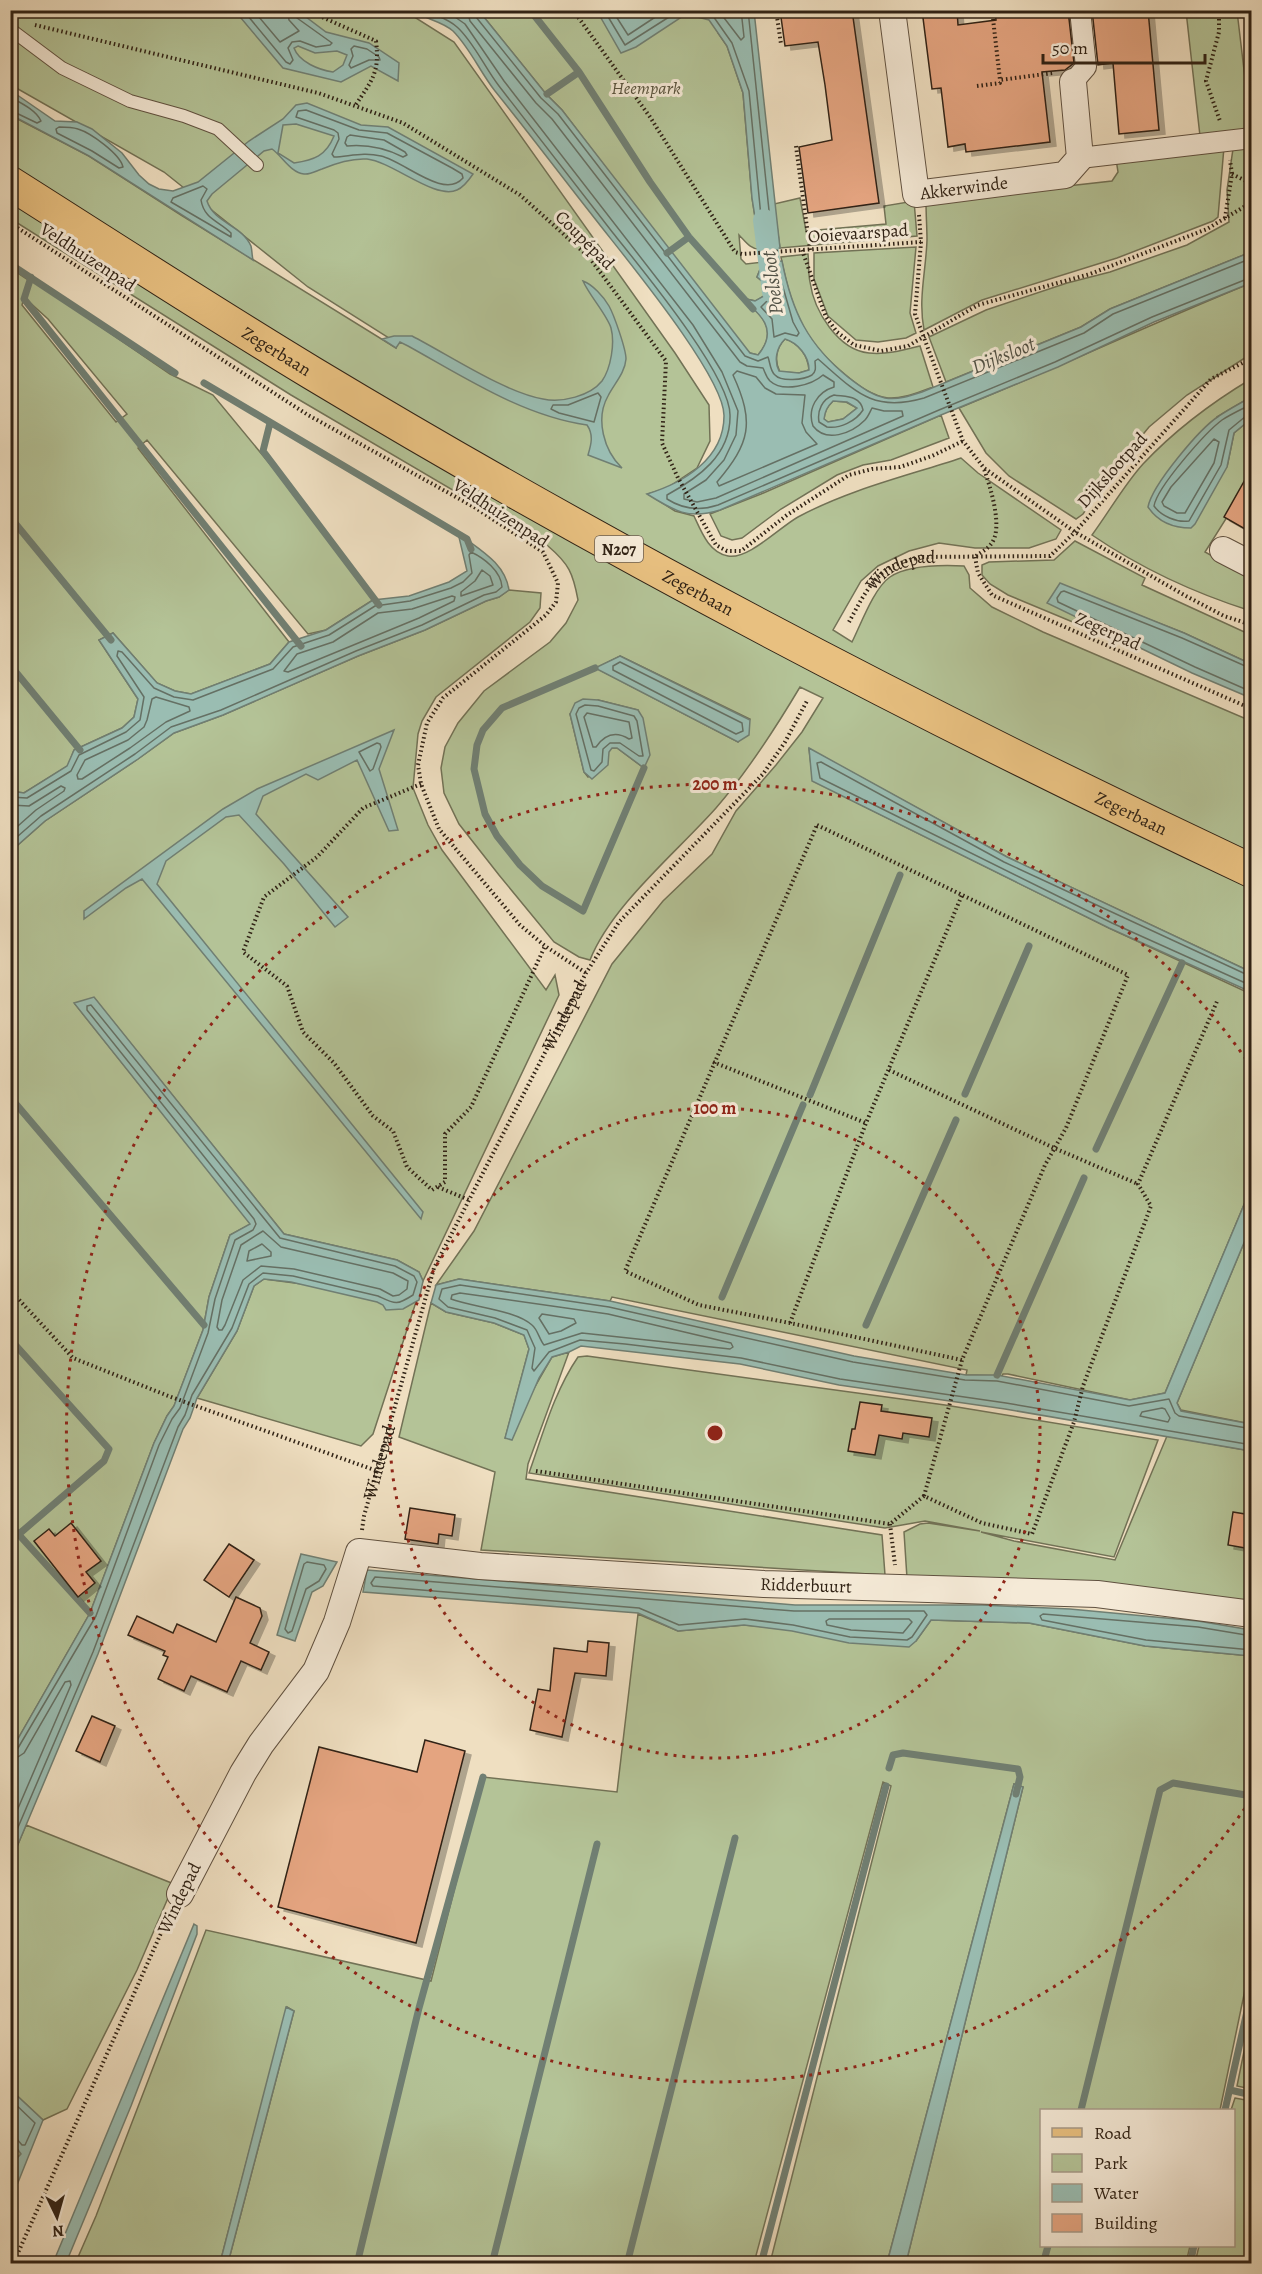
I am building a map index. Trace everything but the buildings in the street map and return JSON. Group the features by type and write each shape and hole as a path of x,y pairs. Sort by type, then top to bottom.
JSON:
{"main road":[{"name":"Zegerbaan","path":"10,183 314,374 618,549 824,661 1251,871"}],"street":[{"name":"Akkerwinde","path":"892,10 916,194 1065,175 1080,158"},
{"path":"1080,10 1086,67 1078,76 1080,158 1251,138"},
{"path":"1223,549 1251,565"},
{"name":"Ridderbuurt","path":"359,1552 491,1566 764,1584 1096,1594 1251,1614"},
{"name":"Windepad","path":"180,1894 243,1773 261,1744 316,1671 330,1639 359,1552"}],"lane":[{"path":"10,29 62,68 130,101 184,116 218,129 257,165"}],"path":[{"path":"306,10 376,41 378,57 376,74 355,106"},
{"name":"Ooievaarspad","path":"573,10 650,117 735,252 742,254 921,242 915,314 963,441 984,468 1074,532 1224,616 1251,625"},
{"path":"776,10 782,44"},
{"path":"992,10 1000,80"},
{"path":"1219,10 1219,32 1206,81 1227,141 1232,174 1225,219"},
{"name":"Coupépad","path":"33,25 308,91 355,106 403,123 520,195 588,257 666,361 662,443 678,478 716,545 727,551 741,551 787,515 849,475 872,469 900,467 932,456 963,441"},
{"path":"977,86 1000,82 1000,80 1078,76"},
{"path":"796,146 810,250"},
{"path":"1232,174 1251,184"},
{"path":"802,250 826,317 837,332 854,345 881,351 908,346 923,335 978,305 1090,274 1207,229 1251,202"},
{"name":"Veldhuizenpad","path":"10,223 308,415 474,507 543,552 558,583 556,602 546,615 443,698 427,723 418,765 421,784 439,829 520,925 545,946 586,973"},
{"name":"Dijkslootpad","path":"975,557 1050,556 1211,380 1251,358"},
{"path":"975,557 992,544 997,532 993,498 984,468"},
{"name":"Windepad","path":"849,622 864,596 889,568 920,557 975,557"},
{"name":"Zegerpad","path":"975,557 978,573 992,596 1251,709"},
{"name":"Windepad","path":"359,1552 364,1516 431,1278 467,1199 586,973 619,922 763,774 785,742 808,699"},
{"path":"421,784 368,805 307,865 264,897 243,952 287,986 303,1032 334,1063 373,1116 393,1131 407,1167 432,1190 445,1182 445,1134 471,1107 545,946"},
{"path":"536,1471 890,1524 924,1496 962,1360 1054,1148 1066,1128 1128,975 817,825 713,1062 625,1271 699,1305 962,1360"},
{"path":"790,1323 866,1123 962,895"},
{"path":"1138,1184 1218,999"},
{"path":"713,1062 866,1123"},
{"path":"889,1070 1054,1148 1138,1184 1151,1206 1083,1386 1074,1422 1032,1534 982,1523 924,1496"},
{"path":"437,1187 467,1199"},
{"path":"10,1290 73,1358 171,1397 377,1471"},
{"path":"890,1524 898,1587"},
{"name":"Windepad","path":"13,2264 49,2178 180,1894"}],"green space":[{"path":"10,11 405,11 454,42 675,353 709,405 710,441 697,468 667,488 648,494 675,511 694,516 703,534 716,551 728,556 736,556 764,542 798,517 838,498 961,458 978,473 1061,530 1056,539 1029,548 975,548 939,543 909,551 878,566 861,581 833,630 852,642 879,589 884,582 898,573 926,567 964,566 969,575 970,588 992,607 1043,632 1251,721 1251,862 852,661 339,376 11,168 10,115 89,156 396,348 397,343 308,287 164,172 11,85"},
{"name":"Heempark","path":"479,11 716,11 718,33 727,46 743,93 752,198 760,249 751,247 739,235 741,259 746,264 763,262 757,277 768,286 764,296 756,301 746,299 746,302 763,320 768,333 764,347 758,355 742,347 562,110 546,94"},
{"path":"1186,11 1237,11 1251,129 1200,136"},
{"path":"1251,146 1251,252 1110,309 1081,327 946,382 929,337 986,310 1067,283 1110,272 1187,245 1229,222 1227,190 1233,149"},
{"path":"1224,147 1218,217 1213,221 1117,258 982,300 924,330 922,307 927,240 926,202 1112,181 1118,172 1116,159"},
{"path":"10,197 1186,857 1251,887 1251,972 1007,857 809,749 813,781 1109,928 1251,994 1251,1188 1165,1393 1130,1400 1008,1374 1002,1376 966,1375 967,1370 612,1297 610,1301 459,1279 436,1285 474,1231 612,964 663,901 712,854 736,811 802,732 823,698 800,687 761,749 728,794 646,880 613,919 590,960 579,957 554,942 459,824 444,793 441,768 445,747 458,723 484,691 550,642 566,623 578,600 572,576 561,558 548,546 291,395 11,219","holes":["620,656 750,719 738,742 596,668","598,700 638,710 644,768 617,748 611,748 588,777 584,772 570,714"]},
{"path":"800,198 806,231 886,224 884,206 914,201 917,236 780,248 774,204"},
{"path":"916,247 910,313 916,333 906,338 878,342 856,340 828,316 814,279 814,253"},
{"path":"808,254 812,293 822,316 838,337 847,345 869,353 888,353 920,346 933,387 900,397 888,398 877,395 852,380 820,351 795,309 781,257"},
{"path":"10,268 28,280 22,305 116,422 127,414 48,319 26,299 31,279 170,374 213,395 274,469 373,600 326,630 308,634 147,440 138,448 289,642 270,664 191,694 175,691 157,683 113,633 99,640 138,699 134,717 122,728 74,750 68,766 24,793 10,791"},
{"path":"1251,283 1251,354 1187,395 1149,427 1108,477 1083,514 1076,519 1009,476 986,453 959,408 1178,314"},
{"path":"785,339 802,351 809,370 799,373 780,372 777,355"},
{"path":"1251,379 1251,397 1217,417 1227,467 1234,433 1251,419 1251,479 1205,552 1251,578 1251,611 1169,579 1130,559 1092,535 1129,481 1155,452 1194,418"},
{"path":"833,401 846,402 857,408 843,419 828,422 824,419 825,414"},
{"path":"941,415 949,438 891,460 863,465 837,475 781,509 742,538 732,540 721,536 710,514 761,494"},
{"path":"1075,541 1145,578 1142,585 1251,635 1251,664 1184,633 1130,612 1116,640 1008,595 990,584 982,575 982,565 989,562 1054,560"},
{"path":"509,590 541,593 540,608 530,622 436,697 422,721 418,734 413,788 428,825 442,850 546,990 555,975 559,995 423,1281 419,1272 397,1260 284,1234 94,998 75,1004 251,1224 230,1235 209,1297 203,1330 174,1406 154,1443 90,1613 11,1751 11,851 45,821 174,733 223,715 358,656 425,630 499,597"},
{"path":"1251,1226 1251,1424 1181,1410 1177,1403"},
{"path":"264,1279 417,1299 373,1434 361,1446 197,1398 237,1331 254,1286"},
{"path":"431,1303 446,1312 494,1323 524,1335 529,1349 505,1439 552,1357 569,1352 528,1464 526,1479 882,1535 885,1575 481,1550 495,1472 399,1437"},
{"path":"587,1356 945,1405 1158,1440 1114,1557 981,1532 1014,1541 1115,1560 1167,1436 1251,1451 1251,1604 1106,1583 907,1578 904,1532 920,1524 928,1523 980,1531 925,1521 885,1528 529,1473 562,1384 578,1357"},
{"path":"638,1614 678,1631 744,1625 916,1641 931,1620 1029,1623 1145,1646 1251,1656 1251,1961 1220,2109 1040,2109 1040,2247 1190,2247 1186,2263 906,2263 1023,1787 1014,1784 887,2263 770,2263 891,1786 883,1782 754,2263 228,2263 294,2011 287,2007 220,2263 75,2264 96,2216 206,1930 431,1981 483,1777 617,1792"},
{"path":"26,1825 174,1884 137,1970 67,2109 43,2120 11,2090 11,1861"},
{"path":"1251,2017 1252,2089 1237,2086"},
{"path":"1235,2098 1251,2101 1251,2263 1195,2263 1199,2247 1235,2247 1235,2109 1231,2109"},
{"path":"11,2140 21,2154 11,2168"}],"water":[{"path":"235,11 298,11 326,32 369,43 399,63 398,81 371,66 341,82 283,68","holes":["298,46 315,53 337,51 347,55 343,65 333,72 310,64 300,57 294,48"]},
{"path":"413,11 479,11 546,94 562,110 750,353 758,355 767,338 767,330 761,316 741,298 755,301 764,296 768,286 757,277 763,262 782,261 797,312 812,340 849,378 880,397 899,398 922,392 1081,327 1110,309 1251,252 1251,283 1154,322 1058,367 720,510 699,514 682,512 647,494 687,476 709,457 717,445 724,416 720,398 708,374 671,316 495,91 459,38 444,25","holes":["785,339 802,351 809,370 799,373 779,371 777,355","833,401 847,402 857,408 843,419 828,422 824,419 825,414"]},
{"path":"597,11 754,11 780,248 760,249 752,198 743,93 727,46 709,20 686,14 636,47 621,53"},
{"path":"10,90 55,121 77,122 92,129 122,153 149,184 159,189 173,191 198,182 249,141 283,119 296,105 307,103 361,125 388,127 473,174 462,187 448,192 437,190 367,159 344,161 304,174 291,167 272,149 264,151 212,194 207,201 216,214 247,239 251,246 253,260 89,156 11,115","holes":["296,124 334,136 323,153 308,160 294,163 278,153 283,125"]},
{"path":"583,281 598,291 609,306 625,354 624,369 608,396 602,415 606,444 622,468 588,455 591,436 587,425 563,420 517,404 494,394 400,342 396,348 382,339 412,336 494,381 528,395 550,400 575,397 590,391 602,381 608,369 612,348 609,323"},
{"path":"1251,397 1251,419 1234,433 1227,467 1195,524 1191,528 1178,527 1156,517 1148,507 1151,497 1178,458 1211,422"},
{"path":"458,533 490,557 502,572 509,590 499,597 425,630 358,656 223,715 174,733 45,821 11,851 11,791 24,793 67,766 74,750 122,728 134,717 138,699 99,640 113,633 157,683 175,691 191,694 270,664 289,642 326,630 373,600 409,596 449,582 467,571"},
{"path":"1060,583 1184,633 1251,664 1251,698 1192,673 1047,603"},
{"path":"620,656 750,720 749,735 738,742 595,668"},
{"path":"583,699 598,700 638,710 643,718 650,755 644,768 617,748 612,748 609,752 608,765 592,779 584,772 570,714 575,703"},
{"path":"394,730 379,769 398,830 389,831 357,760 318,780 306,774 263,796 256,814 348,917 335,927 284,864 239,815 226,817 166,861 157,884 423,1212 421,1219 142,879 84,919 84,911 223,809 257,789"},
{"path":"809,748 1007,857 1251,972 1251,992 1109,928 812,781"},
{"path":"94,997 284,1234 397,1260 419,1272 423,1281 419,1300 403,1309 386,1310 377,1302 291,1282 264,1279 254,1286 237,1331 197,1398 190,1418 183,1429 98,1654 11,1861 11,1751 90,1613 154,1443 174,1406 203,1330 209,1297 230,1235 250,1224 74,1003"},
{"path":"1251,1188 1251,1226 1177,1403 1181,1411 1251,1424 1251,1451 1005,1409 839,1385 740,1364 581,1346 552,1357 539,1378 512,1440 505,1438 529,1349 524,1335 494,1323 446,1312 431,1303 436,1285 459,1279 610,1301 854,1356 966,1375 997,1375 1130,1400 1165,1393"},
{"path":"301,1554 337,1562 323,1586 312,1592 295,1641 277,1635"},
{"path":"367,1570 795,1605 982,1605 1070,1609 1198,1621 1251,1630 1251,1656 1145,1646 1029,1623 931,1620 909,1647 849,1643 792,1631 744,1625 678,1631 638,1613 363,1592"},
{"path":"1014,1784 1023,1787 906,2263 887,2263"},
{"path":"194,1924 197,1926 197,1934 131,2106 66,2263 53,2263"},
{"path":"286,2007 294,2011 228,2263 220,2263"},
{"path":"11,2090 43,2120 11,2200 11,2170 21,2154 11,2140"}],"waterway":[{"path":"530,10 579,72 650,182 689,237 753,309"},
{"path":"547,94 579,72"},
{"name":"Poelsloot","path":"764,220 773,292"},
{"path":"667,253 689,237"},
{"path":"10,264 175,373"},
{"path":"31,277 24,299 301,646"},
{"path":"204,383 467,539 471,549"},
{"path":"270,423 263,451 379,605"},
{"path":"10,517 111,640"},
{"path":"10,665 80,750"},
{"path":"595,668 502,708 483,730 477,745 474,769 485,814 497,836 520,865 542,886 583,911 644,768"},
{"path":"810,1095 900,875"},
{"path":"965,1094 1029,946"},
{"path":"1096,1149 1182,963"},
{"path":"10,1097 204,1325"},
{"path":"722,1297 803,1105"},
{"path":"866,1325 956,1120"},
{"path":"997,1375 1084,1178"},
{"path":"10,1339 109,1449 104,1461 19,1534"},
{"path":"10,1525 90,1613"},
{"path":"889,1768 893,1755 903,1753 1018,1769 1020,1777 1016,1794"},
{"path":"357,2264 419,2008 483,1777"},
{"path":"1081,2109 1160,1790 1173,1783 1252,1796"},
{"path":"761,2264 886,1786"},
{"path":"627,2264 735,1838"},
{"path":"492,2264 597,1844"},
{"path":"1225,2109 1252,1989"},
{"path":"1230,2090 1252,2095"},
{"path":"1043,2264 1048,2247"},
{"path":"1190,2264 1194,2247"}],"water label":[{"name":"Dijksloot","path":"1003,355"}]}
